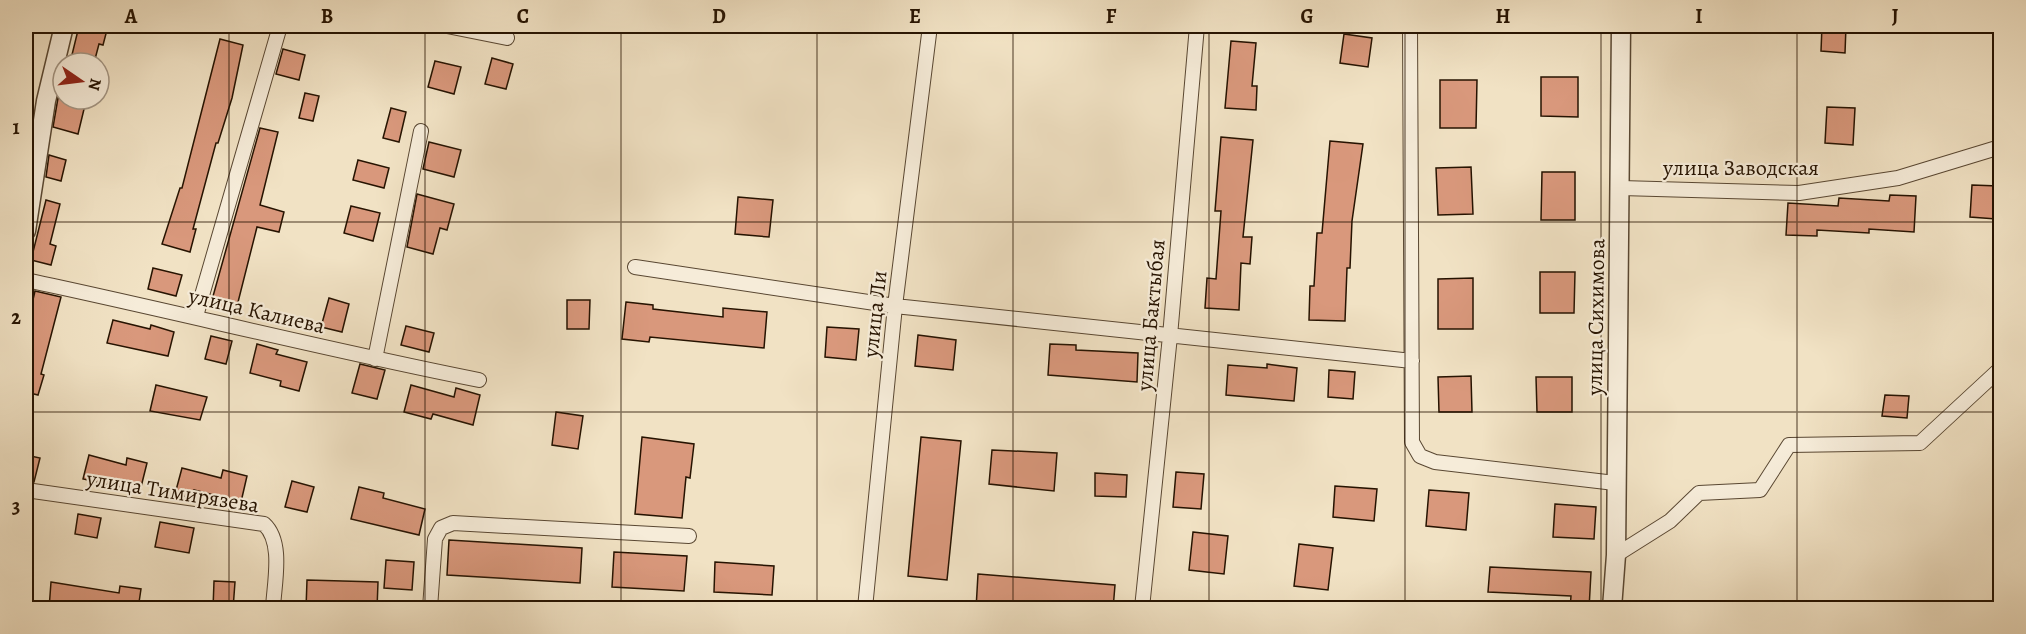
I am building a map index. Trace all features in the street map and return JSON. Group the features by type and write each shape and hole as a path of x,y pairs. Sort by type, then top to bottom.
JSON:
{"street":[{"path":"26,231 46,101 64,26"},
{"path":"196,316 280,26"},
{"path":"447,26 507,38"},
{"name":"улица Ли","path":"865,609 895,306 930,26"},
{"name":"улица Бактыбая","path":"1142,609 1170,336 1197,26"},
{"path":"1410,26 1412,442 1419,456 1435,462 1616,483"},
{"name":"улица Сихимова","path":"1612,609 1616,555 1621,26"},
{"path":"375,359 421,131"},
{"name":"улица Заводская","path":"1621,188 1799,193 1898,178 2001,147"},
{"path":"635,267 895,306 1412,361"},
{"name":"улица Калиева","path":"26,280 196,316 375,359 479,380"},
{"path":"1616,555 1670,521 1699,494 1760,490 1789,445 1920,443 2001,369"},
{"name":"улица Тимирязева","path":"26,490 264,524 272,531 275,544 273,609"},
{"path":"430,609 435,539 441,528 453,523 689,536"}],"building":[{"path":"79,26 108,26 103,45 99,44 97,51 73,51"},
{"path":"1822,26 1846,26 1845,53 1821,51"},
{"path":"1344,34 1372,38 1368,67 1340,63"},
{"path":"220,39 243,45 232,98 218,143 216,143 193,229 196,229 190,252 162,244 180,188 182,188"},
{"path":"1231,41 1256,43 1252,86 1257,86 1256,110 1225,108"},
{"path":"283,49 305,55 299,80 276,74"},
{"path":"492,58 513,64 506,89 485,84"},
{"path":"435,61 461,67 454,94 428,87"},
{"path":"1541,77 1578,77 1578,117 1541,116"},
{"path":"1440,80 1477,80 1476,128 1440,128"},
{"path":"305,93 319,96 313,121 299,118"},
{"path":"1827,107 1855,108 1853,145 1825,143"},
{"path":"391,108 406,112 399,142 383,138"},
{"path":"56,111 84,111 78,134 53,127"},
{"path":"260,128 278,132 260,205 284,212 279,232 257,227 235,314 210,307"},
{"path":"1221,137 1253,140 1243,237 1252,237 1250,264 1241,263 1239,310 1205,308 1207,278 1216,279 1221,211 1215,211"},
{"path":"1330,141 1363,144 1352,221 1350,268 1347,268 1345,321 1309,320 1310,286 1314,286 1317,233 1322,233"},
{"path":"429,142 461,150 454,177 423,169"},
{"path":"49,155 66,160 61,181 46,177"},
{"path":"358,160 389,168 384,188 353,180"},
{"path":"1471,167 1473,214 1438,215 1436,168"},
{"path":"1542,172 1575,172 1575,220 1541,220"},
{"path":"1972,185 1998,186 1996,219 1970,217"},
{"path":"417,194 454,204 447,230 440,228 433,254 407,247"},
{"path":"1890,195 1916,196 1914,232 1869,229 1869,233 1817,230 1817,236 1786,235 1788,203 1838,206 1839,198 1889,201"},
{"path":"738,197 773,200 769,237 735,234"},
{"path":"46,200 60,204 50,244 56,246 51,265 31,260"},
{"path":"351,206 380,213 373,241 344,233"},
{"path":"153,268 182,275 176,296 148,289"},
{"path":"1540,272 1575,272 1574,313 1540,313"},
{"path":"1473,278 1473,329 1438,329 1438,279"},
{"path":"35,291 61,297 41,374 44,375 38,395 26,392 26,330"},
{"path":"329,298 349,304 342,332 321,327"},
{"path":"567,300 590,300 589,329 567,329"},
{"path":"626,302 653,305 653,309 723,317 723,308 767,312 764,348 650,337 649,342 622,339"},
{"path":"113,320 150,329 151,325 174,332 168,356 107,343"},
{"path":"406,326 434,333 429,352 401,345"},
{"path":"827,327 859,329 856,360 825,357"},
{"path":"918,335 956,340 953,370 915,366"},
{"path":"211,336 232,341 226,364 205,359"},
{"path":"257,344 278,350 276,354 307,362 299,391 280,386 281,381 250,373"},
{"path":"1050,344 1076,345 1076,350 1138,353 1137,382 1048,375"},
{"path":"360,364 385,370 377,399 352,393"},
{"path":"1267,364 1297,368 1294,401 1226,395 1228,365 1267,368"},
{"path":"1329,370 1355,372 1353,399 1328,397"},
{"path":"1471,376 1472,412 1439,412 1438,377"},
{"path":"1536,377 1572,377 1572,412 1537,412"},
{"path":"156,385 207,397 200,420 150,411"},
{"path":"411,385 454,397 456,388 480,395 473,425 433,414 431,419 404,412"},
{"path":"1885,395 1909,396 1907,418 1882,416"},
{"path":"556,412 583,416 578,449 552,445"},
{"path":"642,437 694,444 690,478 686,477 682,518 635,514"},
{"path":"921,437 961,441 947,580 908,576"},
{"path":"992,450 1057,453 1054,491 989,484"},
{"path":"26,455 40,458 34,482 26,481"},
{"path":"89,455 126,465 127,458 147,463 140,491 83,479"},
{"path":"182,468 221,478 223,470 247,476 241,502 194,490 192,498 175,494"},
{"path":"1176,472 1204,474 1201,509 1173,507"},
{"path":"1095,473 1127,475 1126,497 1095,496"},
{"path":"292,481 314,487 307,512 285,507"},
{"path":"1335,486 1377,489 1374,521 1333,517"},
{"path":"359,487 384,493 383,498 425,509 419,535 351,519"},
{"path":"1429,490 1469,493 1466,530 1426,526"},
{"path":"1555,504 1596,507 1594,539 1553,537"},
{"path":"78,514 101,518 97,538 75,534"},
{"path":"160,522 194,528 189,553 155,547"},
{"path":"1193,532 1228,536 1224,574 1189,570"},
{"path":"449,540 582,548 580,583 447,575"},
{"path":"1299,544 1333,548 1328,590 1294,586"},
{"path":"614,552 687,556 684,591 612,587"},
{"path":"386,560 414,562 412,590 384,588"},
{"path":"715,562 774,566 772,595 714,592"},
{"path":"1490,567 1591,572 1589,609 1570,609 1571,596 1488,592"},
{"path":"978,574 1115,585 1113,609 976,609"},
{"path":"307,580 378,582 377,609 306,609"},
{"path":"214,581 235,582 233,609 213,609"},
{"path":"51,582 119,593 120,586 141,589 138,609 49,609"}]}
